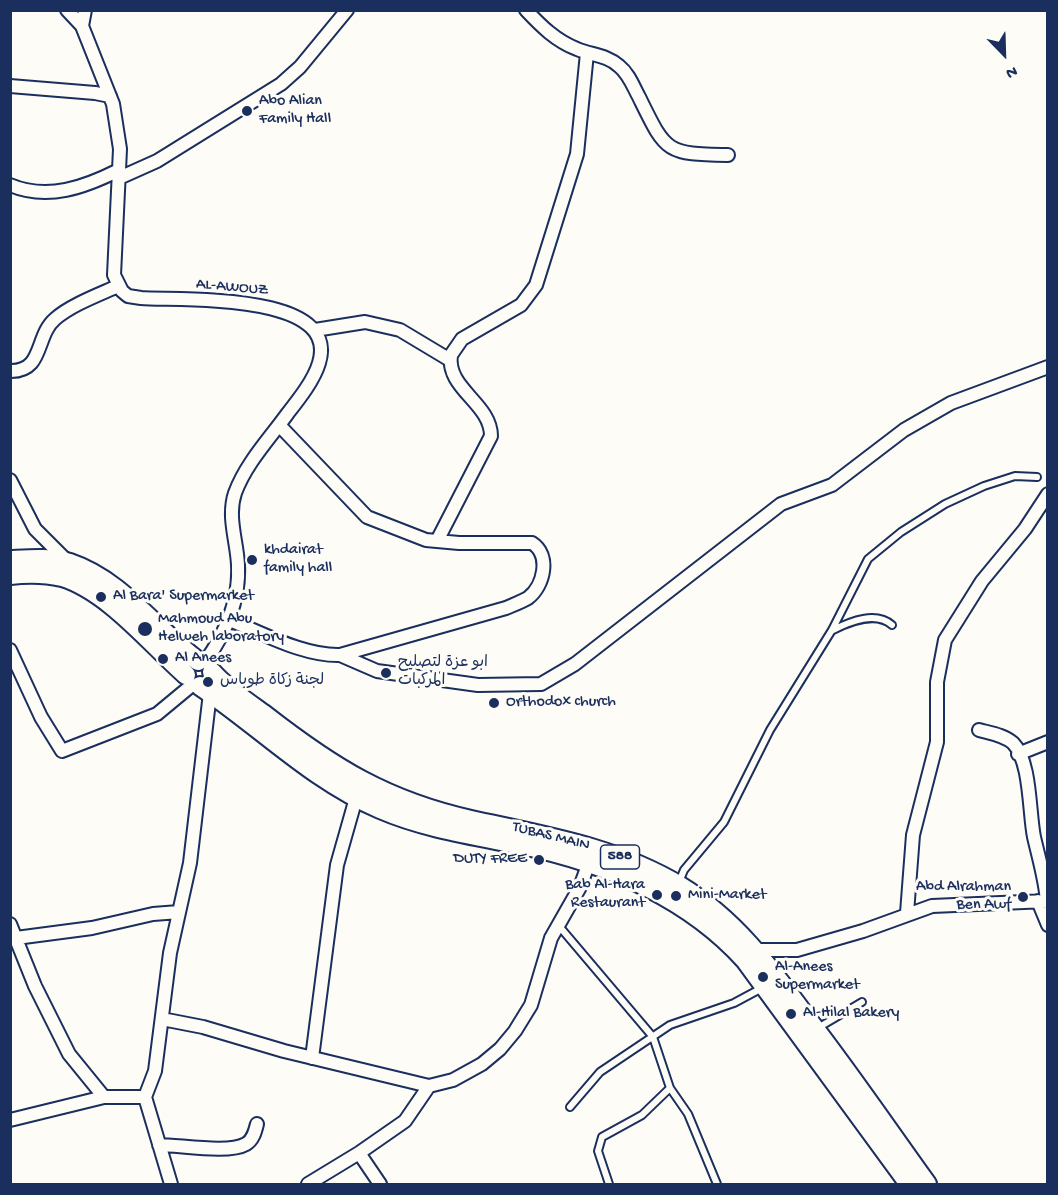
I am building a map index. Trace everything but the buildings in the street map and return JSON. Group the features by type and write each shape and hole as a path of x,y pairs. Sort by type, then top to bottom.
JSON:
{"main road":[{"name":"TUBAS MAIN","path":"10,560 47,559 69,563 90,572 127,599 176,645 200,676 360,782 417,805 471,820 560,837 630,879 671,900 713,929 750,955 766,986 909,1185"},
{"name":"TUBAS MAIN","path":"10,575 40,574 62,577 82,586 200,676 307,768 357,798 410,820 463,834 553,852 591,855 637,864 678,885 720,914 750,955 816,1029 927,1185"}],"street":[{"path":"10,371 22,370 32,365 38,356 44,333 59,316 118,286 114,266 119,174 118,122 82,26 67,10"},
{"path":"82,26 85,10"},
{"path":"10,185 31,192 57,192 86,185 157,161 281,84 300,67 347,10"},
{"path":"526,10 556,38 587,53 606,57 624,70 659,138 665,144 684,154 728,155"},
{"path":"437,541 491,436 487,417 454,377 450,360 456,345 521,305 536,285 577,154 587,53"},
{"path":"10,86 110,96"},
{"name":"AL-AWOUZ","path":"118,286 128,296 141,298 263,304 291,314 315,330"},
{"path":"10,650 41,717 62,751 157,714 200,676 223,638 229,620 238,567 232,517 235,494 241,481 319,363 320,345 315,330 365,322 400,330 450,360"},
{"path":"340,655 377,671 478,685 541,684 575,664 781,504 832,485 904,430 951,403 1047,367"},
{"path":"229,620 303,649 327,656 340,655 506,608 526,599 540,584 542,555 539,547 532,543 437,541 401,532 362,514 279,425"},
{"path":"10,480 35,529 53,550 69,563"},
{"path":"907,913 914,835 937,742 937,682 945,640 981,581 1025,529 1047,494"},
{"path":"171,1185 145,1097 155,1071 170,953 191,853 200,676"},
{"path":"750,955 797,950 863,931 907,913 942,905 1047,900 1031,821 1026,776 1015,745 1006,738 979,730"},
{"path":"1018,754 1047,742"},
{"path":"312,1058 337,865 357,798"},
{"path":"162,1019 203,1027 312,1058 429,1086 453,1080 482,1064 500,1049 515,1031 531,1005 545,954 579,887 591,855"},
{"path":"1038,901 1047,925"},
{"path":"16,938 92,928 153,914 179,912"},
{"path":"10,924 34,986 69,1054 104,1097"},
{"path":"308,1185 360,1154 405,1121 429,1086"},
{"path":"10,1120 104,1097 145,1097"},
{"path":"159,1145 232,1149 246,1144 254,1136 257,1124"},
{"path":"360,1154 380,1185"}],"lane":[{"path":"678,885 684,870 724,822 771,730 832,630 868,559 901,532 945,504 984,486 1015,476 1037,477"},
{"path":"832,630 873,617 883,617 892,625"},
{"path":"558,926 653,1037 670,1088 688,1114 717,1185"},
{"path":"570,1107 600,1072 670,1025 734,1003 766,986"},
{"path":"816,1029 862,1002"},
{"path":"609,1185 598,1151 602,1137 642,1115 670,1088"}],"place":[{"name":"Abo Alian Family Hall","path":"247,111"},
{"name":"khdairat family hall","path":"252,560"},
{"name":"Al Bara' Supermarket","path":"101,597"},
{"name":"Mahmoud Abu Helweh laboratory","path":"145,629"},
{"name":"Al Anees","path":"163,659"},
{"name":"ابو عزة لتصليح المركبات","path":"386,673"},
{"name":"لجنة زكاة طوباس","path":"208,682"},
{"name":"Orthodox church","path":"494,703"},
{"name":"DUTY FREE","path":"539,860"},
{"name":"Bab Al-Hara Restaurant","path":"657,895"},
{"name":"Mini-Market","path":"676,896"},
{"name":"Abd Alrahman Ben Awf","path":"1023,897"},
{"name":"Al-Anees Supermarket","path":"763,977"},
{"name":"Al-Hilal Bakery","path":"791,1014"}]}
